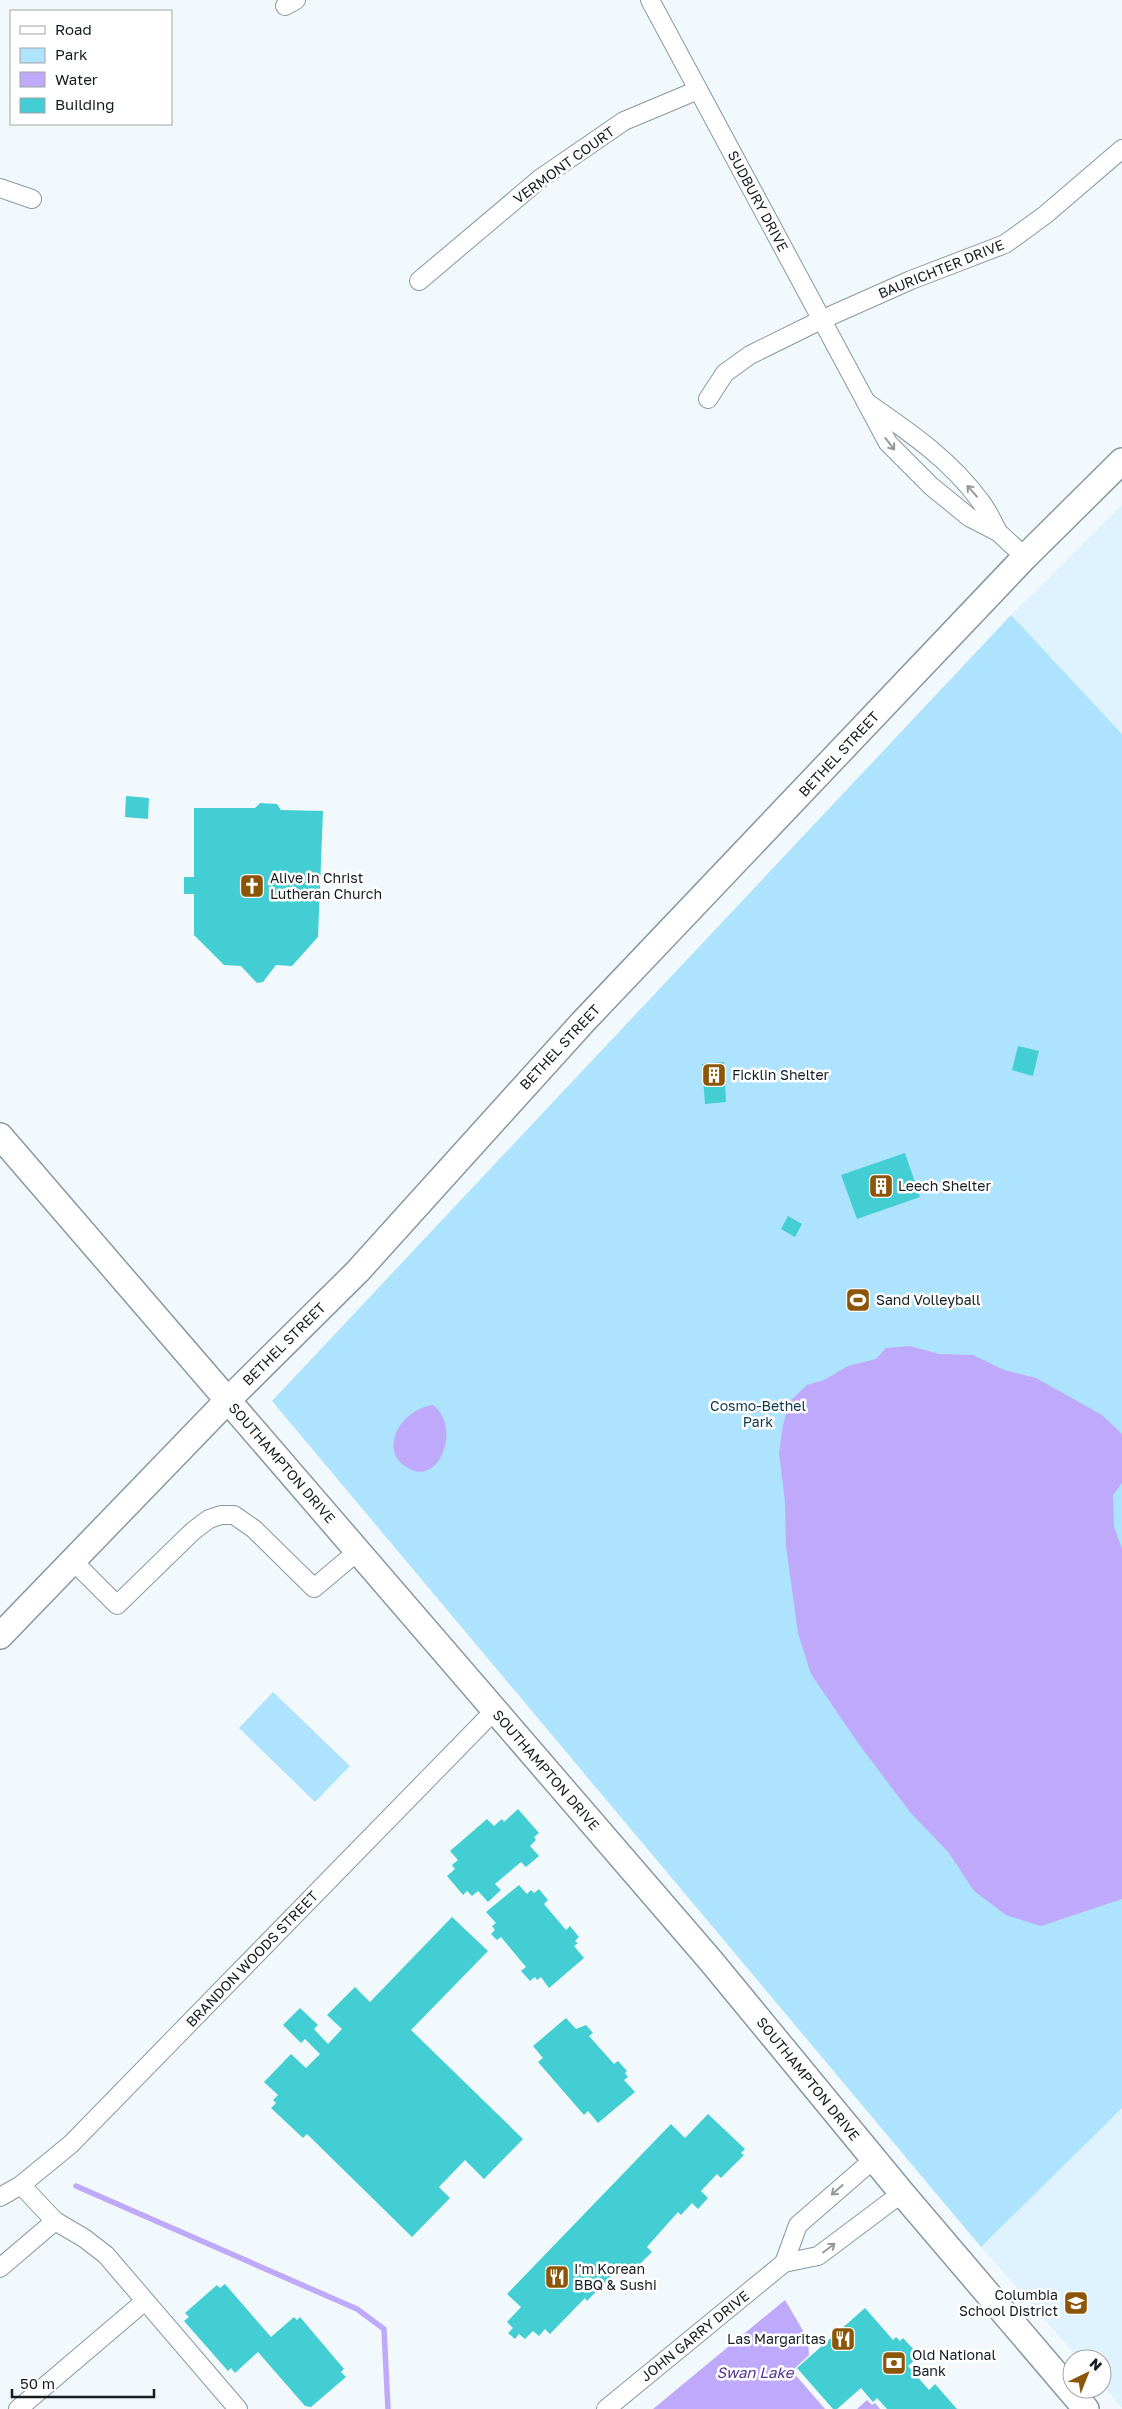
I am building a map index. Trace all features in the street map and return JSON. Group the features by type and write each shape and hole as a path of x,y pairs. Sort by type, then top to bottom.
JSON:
{"street":[{"name":"SUDBURY DRIVE","path":"650,0 888,443 912,470 969,517 998,532 1025,557"},
{"name":"VERMONT COURT","path":"419,281 541,178 624,121 698,90"},
{"name":"BAURICHTER DRIVE","path":"708,399 726,373 750,356 821,320 911,280 1005,244 1045,215 1122,149"},
{"path":"0,188 32,199"},
{"name":"SUDBURY DRIVE","path":"866,402 920,440 951,468 982,502 998,532"},
{"name":"BETHEL STREET","path":"0,1636 228,1400 358,1271 582,1023 1025,557 1122,461"},
{"name":"SOUTHAMPTON DRIVE","path":"0,1136 711,1961 902,2193 1086,2409"},
{"path":"73,1561 117,1605 193,1531 209,1519 221,1515 234,1515 254,1528 314,1588 358,1551"},
{"name":"BRANDON WOODS STREET","path":"0,2197 21,2184 71,2144 495,1710"},
{"path":"784,2263 798,2225 874,2158"},
{"path":"21,2184 55,2221 84,2238 106,2255 238,2409"},
{"name":"JOHN GARRY DRIVE","path":"606,2409 784,2263 818,2256 902,2193"},
{"path":"0,2268 55,2221"},
{"path":"18,2409 145,2301"}],"shaded area":[{"path":"1122,505 1122,734 1011,615"},
{"name":"Columbia School District","path":"1122,2104 1122,2408 1112,2396 1112,2349 1070,2349 981,2247"}],"green space":[{"name":"Cosmo-Bethel Park","path":"1011,615 1122,734 1122,2108 981,2247 272,1401"},
{"path":"273,1692 350,1766 315,1802 239,1728"}],"water":[{"path":"910,1346 939,1354 973,1355 1004,1370 1036,1378 1102,1415 1122,1434 1122,1483 1113,1495 1114,1527 1122,1549 1122,1899 1041,1926 1006,1915 974,1891 949,1853 910,1812 858,1743 811,1674 798,1633 786,1546 785,1502 779,1453 789,1402 807,1385 824,1380 848,1366 876,1359 886,1348"},
{"path":"433,1405 442,1415 446,1428 443,1454 436,1464 428,1470 417,1471 401,1463 394,1450 394,1442 399,1426 404,1420 418,1410"},
{"name":"Swan Lake","path":"785,2300 808,2339 809,2355 792,2371 825,2409 653,2409"},
{"path":"867,2400 872,2405 875,2403 880,2409 857,2409"}],"building":[{"path":"126,796 149,798 148,819 125,817"},
{"name":"Alive In Christ Lutheran Church","path":"260,803 277,804 281,810 323,811 318,937 292,966 276,965 263,982 257,983 241,966 224,965 194,935 194,894 184,894 184,877 194,877 194,808 255,808"},
{"path":"1018,1046 1039,1051 1033,1076 1012,1070"},
{"name":"Ficklin Shelter","path":"724,1062 726,1102 705,1104 702,1064"},
{"name":"Leech Shelter","path":"905,1153 920,1197 857,1219 841,1175"},
{"path":"788,1216 802,1224 795,1237 781,1229"},
{"path":"518,1809 539,1833 534,1837 536,1840 530,1846 539,1856 526,1867 521,1862 495,1884 501,1890 488,1902 478,1891 472,1896 467,1891 463,1895 447,1876 455,1869 452,1865 458,1860 450,1851 487,1819 494,1826 502,1819 504,1822"},
{"path":"519,1885 527,1894 531,1890 534,1893 539,1889 548,1900 544,1904 566,1930 570,1926 579,1937 575,1941 578,1943 574,1946 584,1958 549,1988 541,1977 537,1980 535,1977 530,1981 521,1971 526,1967 501,1937 497,1940 491,1934 495,1930 492,1926 496,1923 486,1912"},
{"path":"452,1917 488,1951 411,2030 523,2139 484,2179 465,2160 439,2187 450,2198 412,2237 307,2134 303,2138 271,2108 276,2103 273,2100 278,2095 264,2082 291,2054 306,2068 320,2054 305,2039 301,2043 283,2025 300,2008 318,2025 314,2029 328,2044 342,2029 327,2015 355,1987 370,2002"},
{"path":"566,2018 576,2029 586,2025 593,2033 589,2036 614,2064 618,2061 627,2071 625,2073 628,2077 624,2080 635,2092 598,2123 588,2111 584,2115 538,2062 543,2058 533,2046"},
{"path":"708,2114 745,2149 741,2153 744,2155 721,2178 717,2174 701,2191 708,2198 698,2209 692,2203 681,2215 678,2212 647,2247 652,2252 631,2273 627,2269 623,2272 619,2268 587,2301 585,2298 550,2334 545,2329 539,2336 533,2331 525,2339 519,2334 515,2339 508,2333 513,2328 507,2322 521,2307 507,2294 671,2124 685,2138"},
{"path":"225,2284 271,2337 294,2317 297,2320 300,2317 344,2369 341,2372 346,2377 311,2407 305,2406 258,2352 235,2373 231,2368 228,2371 184,2321 189,2317 185,2313 217,2285 220,2288"},
{"path":"865,2308 893,2340 896,2337 900,2341 903,2338 916,2352 913,2355 916,2359 908,2366 929,2390 935,2384 957,2409 887,2409 877,2398 873,2402 861,2388 837,2409 833,2409 797,2368"}],"waterway":[{"path":"76,2186 357,2309 384,2329 388,2409"}],"place":[{"name":"Alive In Christ Lutheran Church","path":"252,886"},
{"name":"Ficklin Shelter","path":"714,1075"},
{"name":"Leech Shelter","path":"881,1186"},
{"name":"Sand Volleyball","path":"858,1300"},
{"name":"I'm Korean BBQ & Sushi","path":"557,2277"},
{"name":"Columbia School District","path":"1076,2303"},
{"name":"Las Margaritas","path":"843,2339"},
{"name":"Old National Bank","path":"894,2363"}]}
